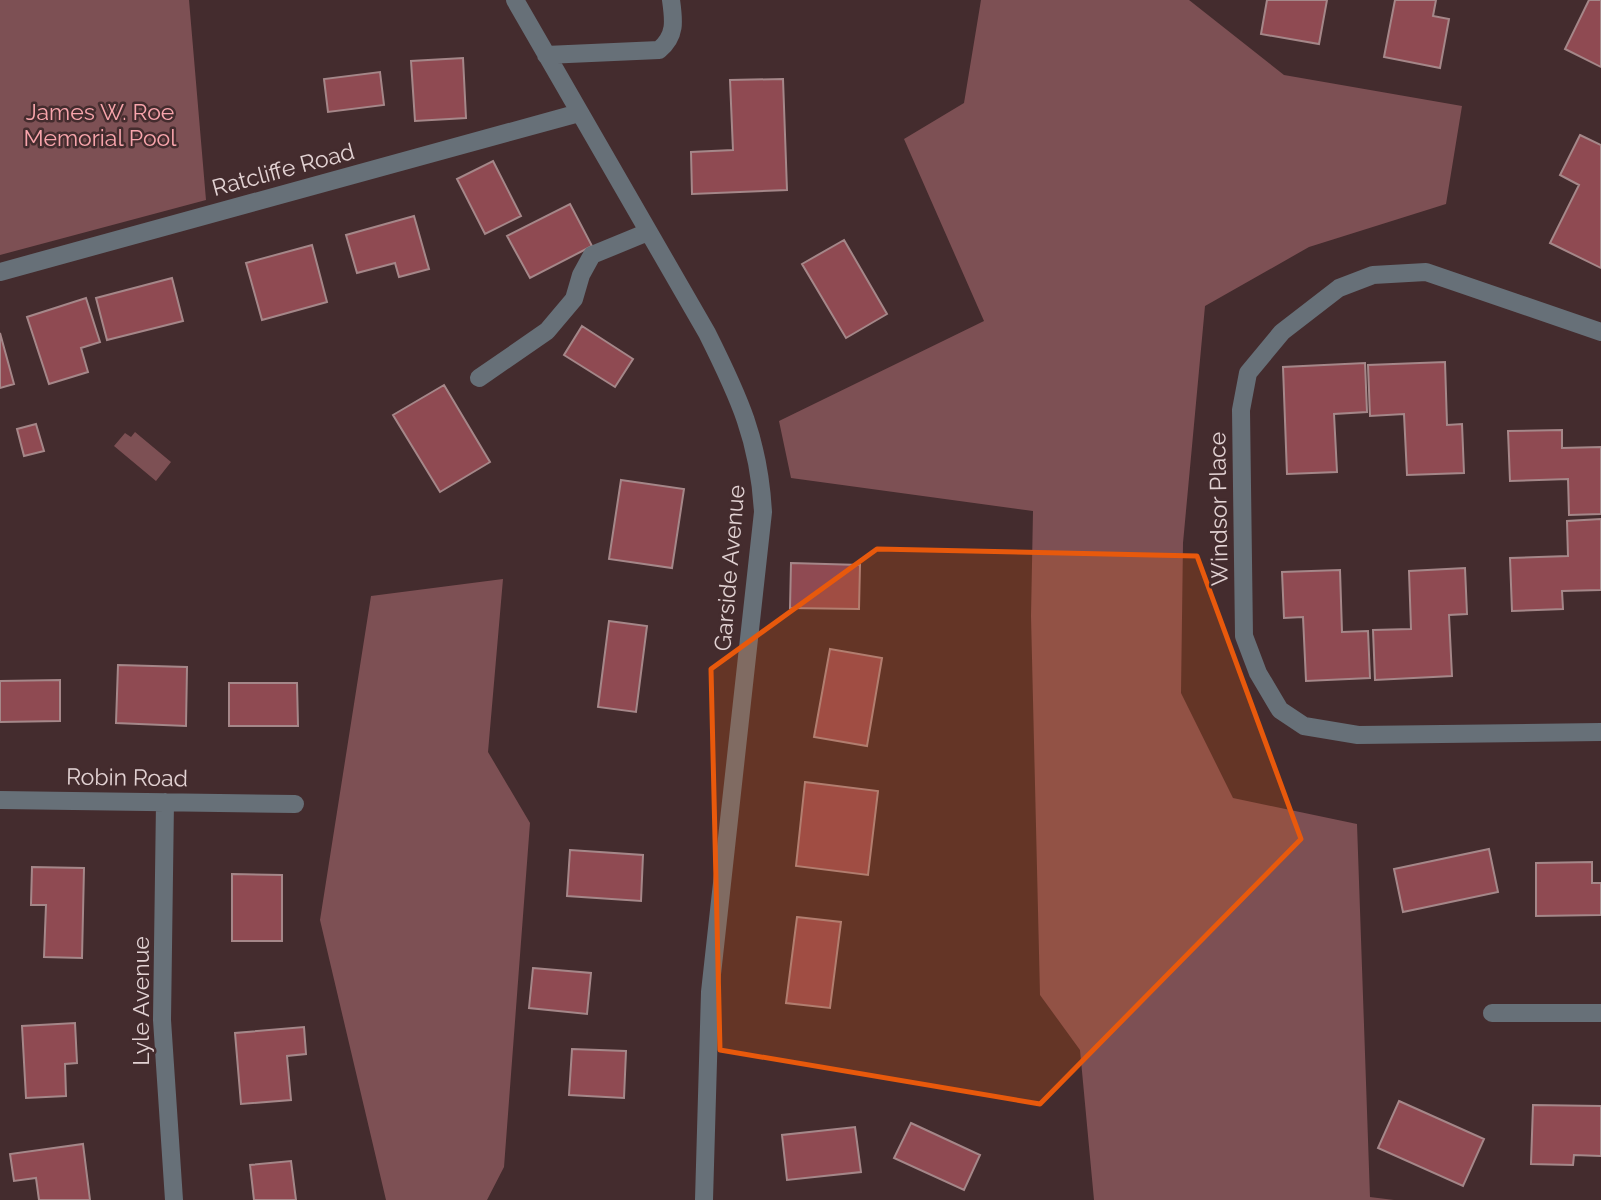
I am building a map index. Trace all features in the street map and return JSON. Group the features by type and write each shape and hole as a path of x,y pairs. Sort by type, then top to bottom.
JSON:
{"street":[{"name":"Garside Avenue","path":"516,0 736,390 754,440 762,499 710,992 704,1200"},
{"path":"546,55 659,50 668,42 673,30 671,0"},
{"name":"Ratcliffe Road","path":"0,272 579,113"},
{"path":"479,378 547,331 574,299 581,275 592,255 648,232"},
{"name":"Windsor Place","path":"1601,332 1426,272 1373,275 1339,288 1282,332 1248,373 1241,410 1244,636 1258,673 1280,710 1304,726 1358,735 1601,733"},
{"name":"Robin Road","path":"0,800 295,804"},
{"name":"Lyle Avenue","path":"165,802 162,1020 174,1200"},
{"path":"1492,1013 1601,1013"}],"highlighted area":[{"path":"877,549 1197,556 1301,839 1040,1104 720,1050 711,669"}],"green space":[{"name":"James W. Roe Memorial Pool","path":"0,0 189,0 206,200 0,255"},
{"path":"981,0 1189,0 1284,75 1462,106 1446,204 1309,247 1205,306 1183,543 1181,693 1233,798 1357,824 1370,1197 1394,1200 1094,1200 1080,1050 1040,995 1031,616 1033,511 791,478 779,421 984,321 904,139 964,103"},
{"path":"135,432 171,462 156,481 114,446 125,433 131,437"},
{"path":"503,579 488,752 530,823 504,1167 487,1200 386,1200 320,920 371,596"}],"building":[{"path":"1267,0 1327,0 1319,44 1261,34"},
{"path":"1395,0 1436,0 1433,16 1449,19 1440,68 1384,57"},
{"path":"1589,0 1601,0 1601,67 1565,49"},
{"path":"463,58 466,118 415,121 411,61"},
{"path":"380,72 384,105 328,112 324,79"},
{"path":"783,79 787,190 692,194 691,152 733,150 730,80"},
{"path":"1580,135 1601,145 1601,268 1550,243 1579,185 1560,175"},
{"path":"493,161 521,216 485,234 457,179"},
{"path":"570,204 592,246 530,278 507,236"},
{"path":"414,216 429,269 399,277 395,263 357,273 346,235"},
{"path":"844,240 887,314 846,338 802,264"},
{"path":"312,245 327,302 262,320 246,263"},
{"path":"172,278 183,321 107,340 96,298"},
{"path":"86,298 100,342 81,348 88,372 49,384 27,317"},
{"path":"582,326 633,359 615,387 564,355"},
{"path":"0,333 14,384 0,388"},
{"path":"1445,362 1447,425 1462,424 1464,473 1407,475 1404,414 1370,416 1368,365"},
{"path":"1365,363 1367,412 1334,414 1337,472 1287,474 1283,367"},
{"path":"444,385 490,462 440,492 393,415"},
{"path":"36,424 44,451 24,456 17,429"},
{"path":"1562,430 1562,448 1601,447 1601,514 1569,515 1568,479 1510,481 1508,431"},
{"path":"621,480 684,489 672,568 609,559"},
{"path":"1601,519 1601,590 1562,591 1563,609 1512,611 1510,558 1568,556 1567,521"},
{"path":"791,563 860,565 859,609 790,608"},
{"path":"1465,568 1467,614 1449,615 1452,676 1375,680 1373,630 1411,629 1409,571"},
{"path":"1340,570 1342,632 1368,631 1370,678 1306,681 1303,617 1284,618 1282,572"},
{"path":"609,621 647,626 636,712 598,707"},
{"path":"830,649 882,658 867,746 814,737"},
{"path":"118,665 187,667 186,726 116,723"},
{"path":"60,680 60,721 0,722 0,681"},
{"path":"229,683 297,683 298,726 229,726"},
{"path":"805,782 878,791 868,875 796,866"},
{"path":"1489,849 1498,892 1403,912 1394,869"},
{"path":"570,850 643,855 641,901 567,896"},
{"path":"1592,862 1592,883 1601,883 1601,915 1536,916 1536,863"},
{"path":"32,867 84,868 82,958 44,957 46,905 31,905"},
{"path":"232,874 282,875 282,941 232,941"},
{"path":"797,917 841,922 830,1008 786,1003"},
{"path":"533,968 591,973 587,1014 529,1008"},
{"path":"75,1023 77,1063 65,1064 66,1096 26,1098 22,1026"},
{"path":"304,1027 306,1054 287,1056 291,1100 241,1104 235,1033"},
{"path":"572,1049 626,1051 624,1098 569,1095"},
{"path":"1399,1101 1484,1139 1463,1186 1378,1148"},
{"path":"1533,1105 1601,1106 1601,1156 1574,1155 1573,1165 1531,1164"},
{"path":"911,1123 980,1155 964,1190 894,1158"},
{"path":"855,1127 861,1172 787,1180 782,1135"},
{"path":"83,1144 90,1200 39,1200 36,1178 14,1181 10,1154"},
{"path":"291,1161 296,1200 254,1200 250,1165"}]}
